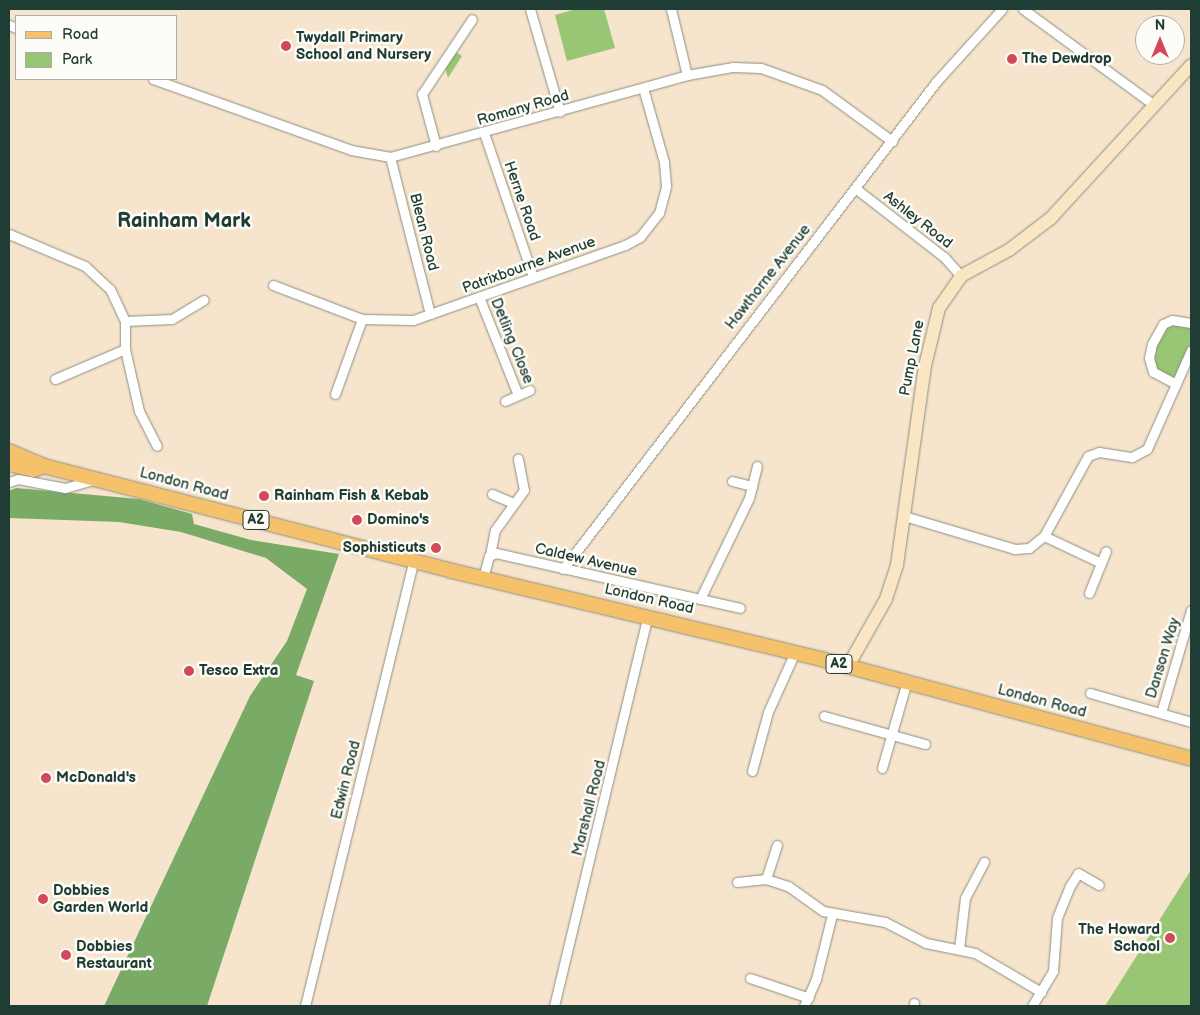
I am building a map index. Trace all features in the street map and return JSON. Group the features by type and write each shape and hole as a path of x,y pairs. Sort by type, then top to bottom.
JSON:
{"main road":[{"name":"London Road","path":"9,451 44,466 483,578 648,615 795,652 1191,759"},
{"name":"London Road","path":"9,464 34,470 44,466"}],"street":[{"path":"530,9 560,112"},
{"path":"671,9 688,75"},
{"name":"Hawthorne Avenue","path":"563,569 955,58 1002,9"},
{"path":"1023,9 1154,106"},
{"path":"436,146 422,94 472,19"},
{"path":"961,276 984,266 1044,225 1191,65"},
{"name":"Romany Road","path":"156,80 351,150 390,157 484,133 688,75 733,67 788,75 822,90 892,141"},
{"name":"Patrixbourne Avenue","path":"273,285 362,319 413,320 626,245 640,237 659,213 666,186 664,162 643,88"},
{"name":"Herne Road","path":"484,133 533,277"},
{"name":"Blean Road","path":"390,157 430,314"},
{"name":"Ashley Road","path":"854,188 944,257 961,276"},
{"path":"9,234 85,266 110,289 125,321 125,349 139,411 157,446"},
{"name":"Pump Lane","path":"848,666 886,599 904,516 929,340 939,308 961,276"},
{"name":"Detling Close","path":"479,297 518,395"},
{"path":"125,321 172,319 204,300"},
{"path":"335,394 362,319"},
{"path":"1176,384 1153,372 1149,358 1152,344 1163,324 1172,320 1191,322"},
{"path":"56,379 125,349"},
{"path":"904,516 1015,549 1029,548 1044,536 1081,462 1099,452 1124,457 1140,454 1176,384 1191,350"},
{"name":"Detling Close","path":"505,401 530,390"},
{"path":"483,578 494,532 524,490 518,458"},
{"path":"700,599 752,486 757,466"},
{"name":"London Road","path":"9,482 21,479 65,488 98,479"},
{"path":"732,481 752,486"},
{"path":"492,494 514,503"},
{"path":"1044,536 1101,563"},
{"path":"1089,593 1106,551"},
{"name":"Caldew Avenue","path":"490,555 740,608"},
{"name":"Edwin Road","path":"305,1006 414,560"},
{"name":"Danson Way","path":"1161,713 1191,610"},
{"name":"Marshall Road","path":"554,1006 648,615"},
{"path":"752,771 768,712 795,652"},
{"path":"882,768 907,681"},
{"path":"1090,693 1191,722"},
{"path":"824,716 925,744"},
{"path":"766,879 777,845"},
{"path":"960,949 965,898 984,862"},
{"path":"1032,1006 1053,971 1057,918 1070,886 1078,873 1099,885"},
{"path":"737,882 766,879 788,886 832,915 886,922 926,944 960,949 991,960 1041,992"},
{"path":"750,978 806,1002 832,915"}],"green space":[{"path":"576,9 604,9 615,48 567,61 555,15"},
{"path":"456,52 462,56 448,78 445,68"},
{"path":"1191,323 1191,350 1176,384 1153,372 1152,344 1163,324"},
{"path":"16,488 139,499 192,514 194,524 251,540 339,554 296,675 314,681 207,1006 104,1006 250,696 287,641 307,589 266,558 181,532 119,522 9,518 9,491"},
{"name":"The Howard School","path":"1191,870 1191,1006 1105,1006"}],"place":[{"name":"Twydall Primary School and Nursery","path":"286,46"},
{"name":"The Dewdrop","path":"1012,59"},
{"name":"Rainham Fish & Kebab","path":"264,496"},
{"name":"Domino's","path":"357,520"},
{"name":"Sophisticuts","path":"436,548"},
{"name":"Tesco Extra","path":"189,671"},
{"name":"McDonald's","path":"46,778"},
{"name":"Dobbies Garden World","path":"43,899"},
{"name":"The Howard School","path":"1170,938"},
{"name":"Dobbies Restaurant","path":"66,955"}],"district":[{"name":"Rainham Mark","path":"184,221"}]}
